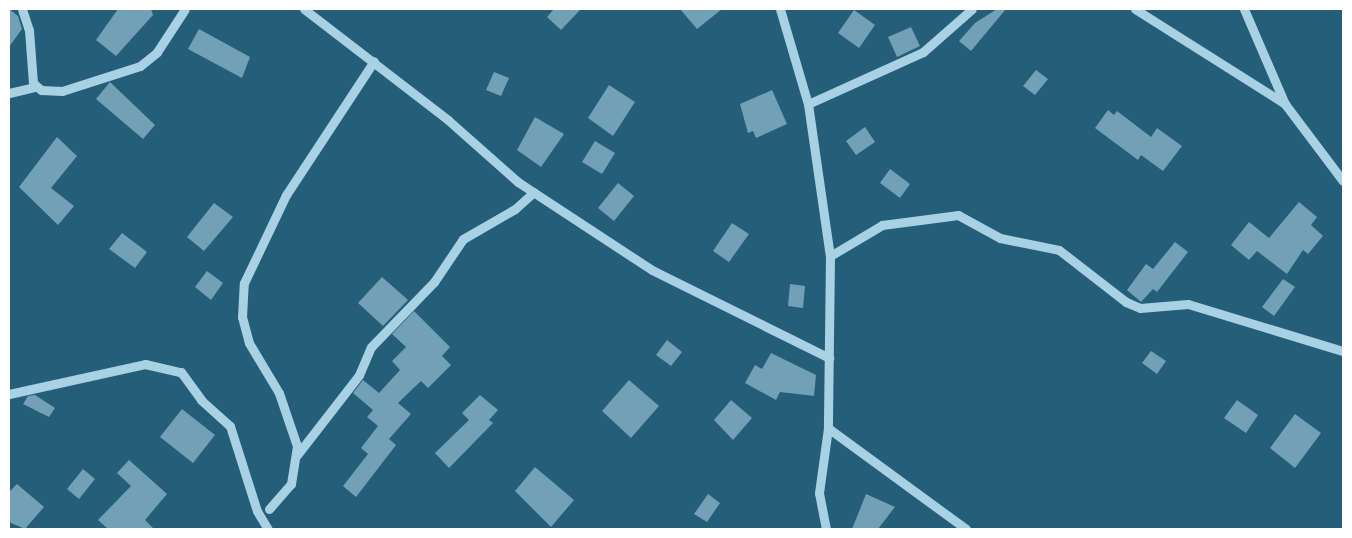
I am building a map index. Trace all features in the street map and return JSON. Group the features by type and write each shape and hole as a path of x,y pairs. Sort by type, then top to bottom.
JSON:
{"street":[{"path":"22,9 36,87"},
{"path":"9,93 36,87 62,91 140,66 157,52 185,9"},
{"path":"304,9 374,61 448,120 500,169 534,192 652,270 829,358"},
{"path":"780,9 808,104 830,256 828,428 819,493 826,529"},
{"path":"808,104 923,52 972,9"},
{"path":"1135,9 1285,104"},
{"path":"1244,9 1285,104 1343,181"},
{"path":"298,455 279,393 249,343 241,300 286,195 374,61"},
{"path":"269,509 291,484 298,455 359,375 371,347 434,282 464,239 511,212 534,192"},
{"path":"830,256 888,223 958,215 1000,238 1059,250 1126,302 1140,308 1188,304 1343,351"},
{"path":"9,394 145,364 181,372 201,400 230,426 257,511 268,529"},
{"path":"828,428 966,529"}],"building":[{"path":"9,9 18,16 22,29 9,47"},
{"path":"118,9 151,9 153,15 116,56 96,40"},
{"path":"554,9 581,9 561,30 547,17"},
{"path":"680,9 722,9 697,29"},
{"path":"997,9 1006,9 971,51 959,41 975,23"},
{"path":"854,10 875,25 859,48 838,33"},
{"path":"911,27 920,46 897,57 888,37"},
{"path":"199,29 250,57 242,78 188,49"},
{"path":"1036,70 1048,79 1035,95 1023,86"},
{"path":"494,72 509,78 501,96 486,90"},
{"path":"110,82 155,125 143,139 96,99"},
{"path":"609,85 635,102 613,136 588,118"},
{"path":"772,90 787,124 756,138 753,131 748,133 740,104"},
{"path":"1108,110 1114,115 1117,111 1151,137 1157,128 1182,146 1163,171 1141,155 1138,160 1095,128"},
{"path":"535,117 564,134 541,167 517,150"},
{"path":"865,127 875,142 856,155 846,141"},
{"path":"57,137 77,156 51,188 74,206 58,225 19,187"},
{"path":"595,141 615,153 602,174 582,162"},
{"path":"890,169 910,184 900,198 880,183"},
{"path":"618,183 634,196 614,221 598,208"},
{"path":"1299,202 1317,217 1311,225 1323,236 1308,254 1303,250 1287,274 1257,251 1249,260 1231,245 1249,222 1269,238"},
{"path":"214,203 233,217 204,251 187,237"},
{"path":"732,223 749,234 729,262 713,251"},
{"path":"122,233 147,252 135,268 109,249"},
{"path":"1175,242 1188,252 1157,292 1153,289 1141,302 1127,290 1146,264 1153,269"},
{"path":"207,271 223,283 211,300 195,287"},
{"path":"382,277 408,300 383,326 358,303"},
{"path":"1283,279 1295,287 1274,316 1262,307"},
{"path":"790,284 805,286 803,308 788,306"},
{"path":"414,311 450,347 442,356 451,365 428,388 421,381 398,403 411,414 389,439 396,445 356,497 343,486 368,454 361,448 378,426 367,417 373,410 353,393 363,380 379,393 400,370 392,361 406,347 392,334"},
{"path":"667,340 682,352 671,366 656,355"},
{"path":"1151,351 1166,361 1157,374 1142,363"},
{"path":"771,353 816,375 814,396 780,392 776,400 745,383 755,365 762,369"},
{"path":"629,380 659,406 631,438 602,411"},
{"path":"35,395 55,408 49,417 23,404 28,396"},
{"path":"480,395 498,410 489,420 493,423 449,468 435,453 469,420 462,413"},
{"path":"731,400 752,418 733,440 714,420"},
{"path":"1237,400 1258,415 1246,433 1224,418"},
{"path":"182,409 215,435 193,463 160,437"},
{"path":"1295,414 1321,433 1295,468 1270,448"},
{"path":"129,460 167,494 145,520 154,529 108,529 98,520 131,486 117,473"},
{"path":"535,467 574,500 551,527 515,491"},
{"path":"83,469 95,479 79,499 67,489"},
{"path":"17,484 44,507 25,529 9,522 9,492"},
{"path":"708,494 720,503 707,522 694,514"},
{"path":"866,494 895,507 878,529 852,529"}]}
